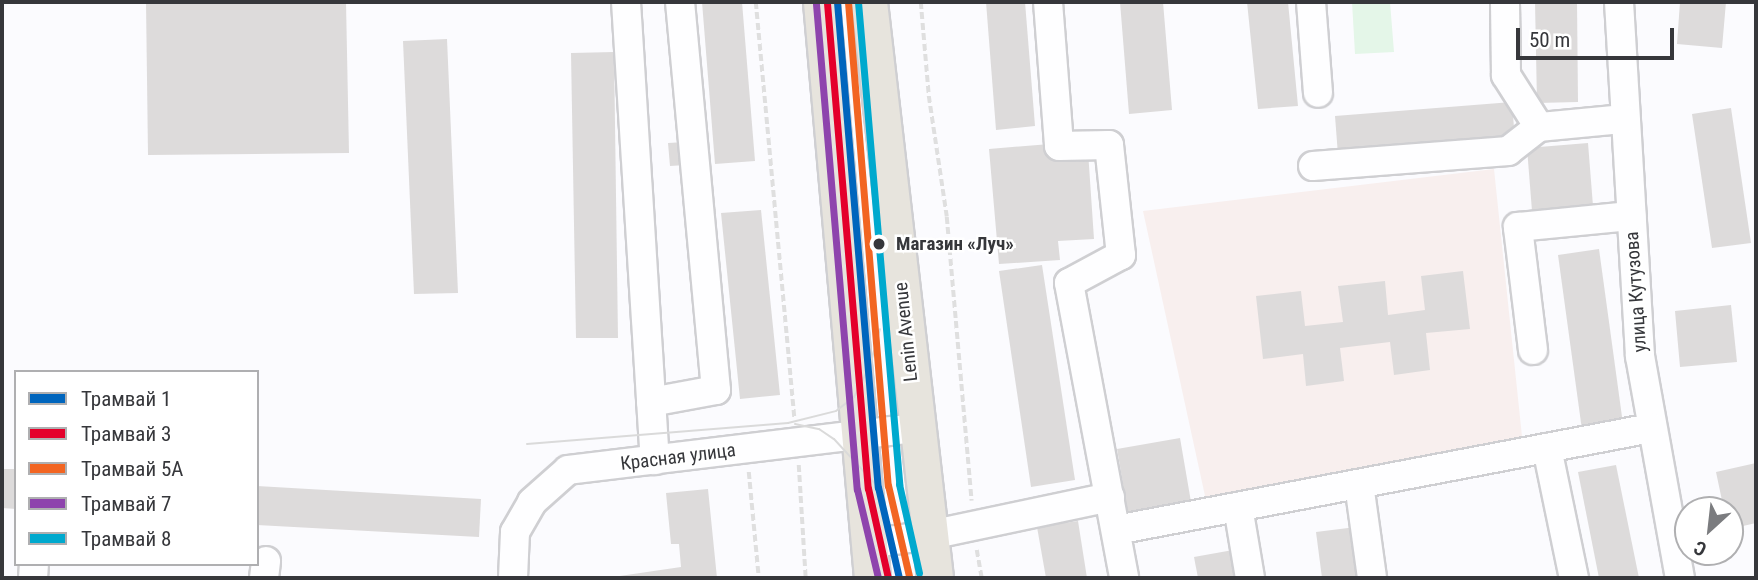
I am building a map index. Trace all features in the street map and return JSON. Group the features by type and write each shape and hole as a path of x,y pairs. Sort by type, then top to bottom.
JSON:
{"main road":[{"path":"821,2 872,578"},
{"name":"Lenin Avenue","path":"869,2 935,578"}],"street":[{"path":"626,2 655,460"},
{"path":"652,402 716,390 680,2"},
{"path":"1048,2 1059,146 1109,145 1121,255 1069,283 1125,578"},
{"path":"1311,2 1318,93"},
{"path":"1505,2 1506,75 1539,127"},
{"name":"улица Кутузова","path":"1619,2 1640,356 1680,578"},
{"path":"1312,166 1508,151 1539,127 1624,119"},
{"path":"1533,350 1518,227 1631,216"},
{"name":"Красная улица","path":"513,578 515,532 531,502 568,470 916,428"},
{"path":"1116,530 1651,428"},
{"path":"1547,448 1574,578"},
{"path":"1359,484 1372,578"},
{"path":"868,544 930,535 1110,497"},
{"path":"1238,507 1250,578"}],"path":[{"path":"756,2 797,443 806,578"},
{"path":"921,2 929,96 947,217 982,578"},
{"path":"747,449 759,578"}],"shaded area":[{"path":"1494,169 1523,446 1207,505 1143,211"}],"green space":[{"path":"1352,2 1390,2 1394,52 1355,54"}],"building":[{"path":"146,2 346,2 349,153 148,155"},
{"path":"702,2 742,2 755,161 715,164"},
{"path":"986,2 1025,2 1035,126 996,130"},
{"path":"1120,2 1163,2 1172,110 1129,114"},
{"path":"1247,2 1288,2 1298,106 1258,109"},
{"path":"1535,2 1577,2 1578,102 1537,103"},
{"path":"1680,2 1726,2 1722,48 1677,44"},
{"path":"447,39 458,293 414,294 403,41"},
{"path":"614,52 618,338 576,338 571,53"},
{"path":"1512,102 1515,141 1338,155 1335,116"},
{"path":"1731,108 1751,243 1712,248 1692,114"},
{"path":"685,142 686,165 670,166 668,143"},
{"path":"1588,143 1593,206 1532,211 1527,148"},
{"path":"1050,144 1088,151 1094,239 1058,241 1060,260 999,264 989,149"},
{"path":"761,210 780,395 740,399 721,213"},
{"path":"1599,249 1623,424 1582,430 1558,255"},
{"path":"1042,265 1075,480 1031,487 999,271"},
{"path":"1463,271 1470,329 1426,333 1430,370 1394,375 1390,342 1340,348 1344,381 1306,386 1303,354 1263,359 1256,296 1301,291 1305,326 1343,322 1338,286 1385,281 1388,315 1425,310 1421,276"},
{"path":"1731,305 1737,362 1680,367 1675,311"},
{"path":"1180,438 1191,502 1128,513 1117,449"},
{"path":"1756,463 1756,523 1744,526 1744,496 1721,496 1716,472"},
{"path":"1616,465 1639,578 1599,578 1578,472"},
{"path":"2,469 14,469 14,509 2,508"},
{"path":"259,486 481,499 479,537 259,525"},
{"path":"708,489 717,578 606,578 681,567 679,544 671,544 666,493"},
{"path":"1078,521 1087,578 1046,578 1037,527"},
{"path":"1356,527 1363,578 1322,578 1316,532"},
{"path":"1233,550 1238,578 1198,578 1194,557"}],"tram line":[{"name":"1","path":"837,2 878,487 899,578"},
{"name":"5А","path":"848,2 888,485 909,576"},
{"name":"8","path":"858,2 899,484 919,573"},
{"name":"3","path":"827,3 868,488 888,578"},
{"name":"7","path":"816,4 857,489 878,578"},
{"path":"527,444 788,423 836,411 854,397 870,366 880,329"},
{"path":"795,424 819,429 834,439 878,487"}],"place":[{"name":"Магазин «Луч»","path":"879,244"}]}
